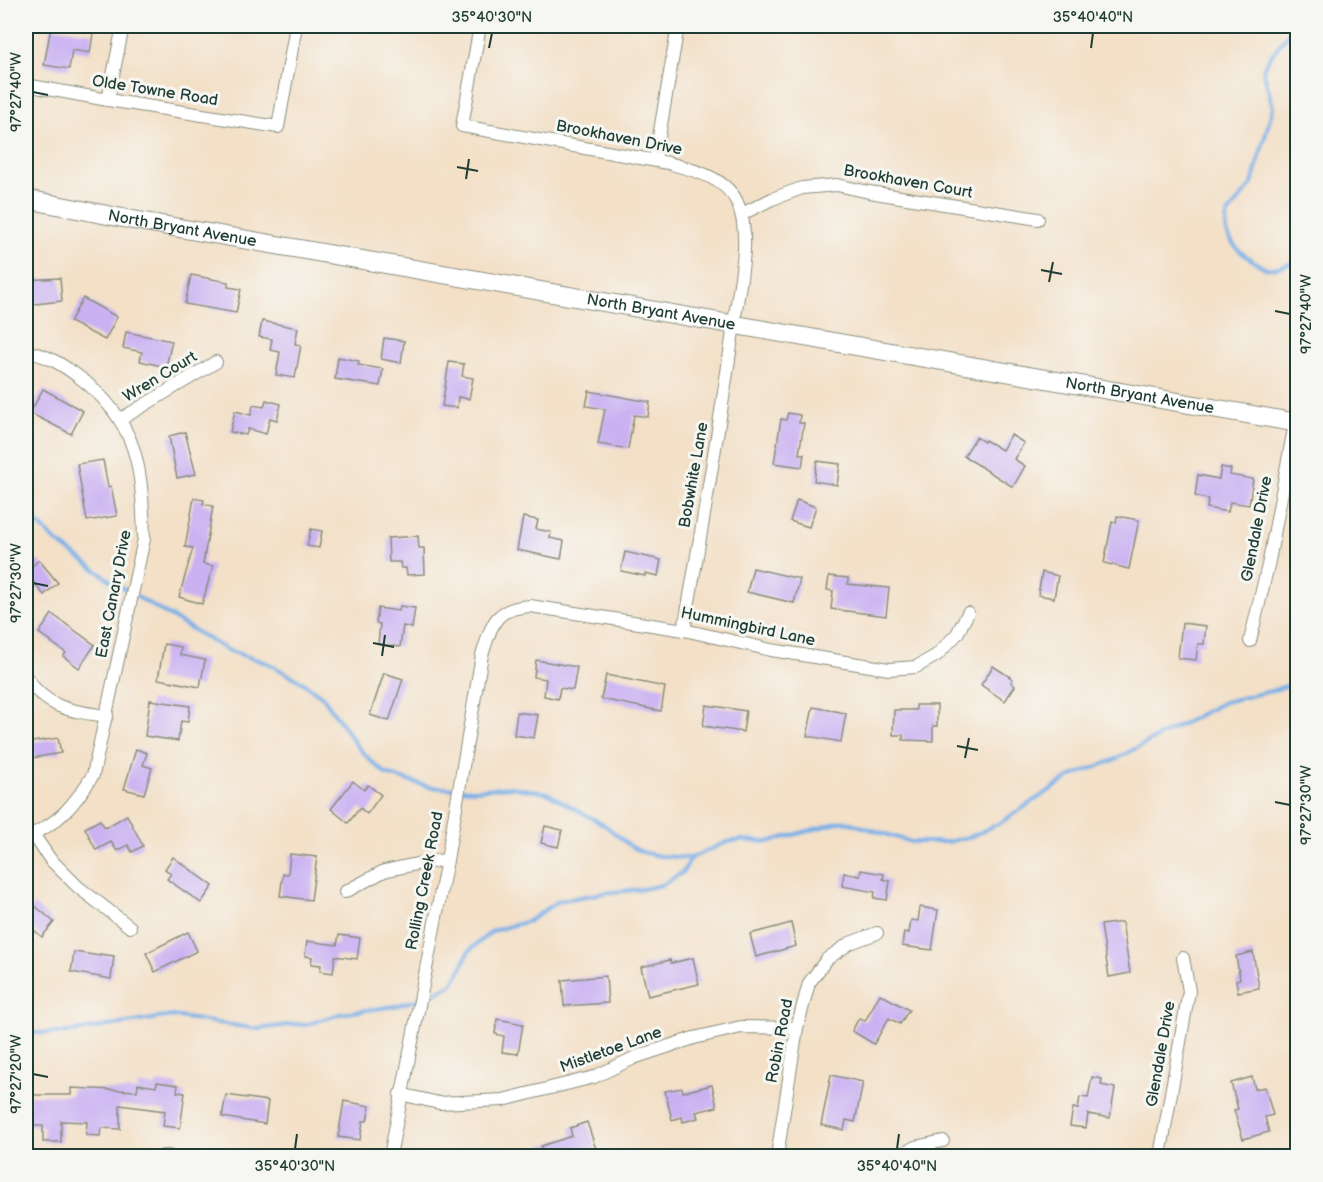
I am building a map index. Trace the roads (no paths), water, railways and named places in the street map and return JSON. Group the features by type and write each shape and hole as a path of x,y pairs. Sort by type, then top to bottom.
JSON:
{"street":[{"path":"108,100 123,26"},
{"name":"Olde Towne Road","path":"26,84 108,100 279,127 296,26"},
{"name":"Brookhaven Drive","path":"480,26 462,126 655,160 697,171 720,183 736,199 742,214"},
{"path":"655,160 678,26"},
{"name":"Brookhaven Court","path":"742,214 772,199 802,188 837,185 1038,219"},
{"name":"North Bryant Avenue","path":"26,199 144,222 1296,423"},
{"path":"734,325 743,247 742,214"},
{"name":"Bobwhite Lane","path":"684,630 734,325"},
{"name":"East Canary Drive","path":"26,352 35,353 62,364 109,403 121,419 132,443 139,473 144,539 93,775 78,799 60,819 29,835"},
{"name":"Wren Court","path":"121,419 216,362"},
{"name":"Glendale Drive","path":"1250,641 1269,561 1296,423"},
{"name":"Hummingbird Lane","path":"500,614 513,608 530,606 684,630 771,650 889,669 916,667 937,655 957,634 968,614"},
{"name":"Rolling Creek Road","path":"390,1156 400,1094 447,860 482,655 491,629 500,614"},
{"path":"26,677 45,699 67,711 107,716"},
{"path":"29,835 78,887 130,927"},
{"path":"345,892 384,871 447,860"},
{"name":"Robin Road","path":"777,1156 797,1028 809,983 827,958 850,943 877,933"},
{"name":"Glendale Drive","path":"1160,1156 1189,990 1183,958"},
{"name":"Mistletoe Lane","path":"400,1094 439,1103 503,1100 594,1077 636,1057 694,1038 741,1027 797,1028"},
{"path":"899,1156 915,1147 943,1141"},
{"path":"163,1156 169,1156"}],"waterway":[{"path":"1291,26 1263,70 1273,107 1252,184 1228,214 1226,228 1236,247 1263,267 1277,267 1298,261"},
{"path":"26,513 57,542 114,583 227,650 267,663 299,680 323,697 357,746 386,774 429,787 474,790 511,787 547,793 606,826 630,846 642,852 660,856 691,858 727,842 741,840 768,842 844,821 911,842 947,842 972,836 1000,823 1070,777 1114,760 1224,702 1298,682"},
{"path":"26,1033 63,1033 172,1016 258,1029 305,1025 340,1014 395,1006 428,997 452,984 469,951 492,931 529,921 558,901 662,885 683,872 691,858"}]}
